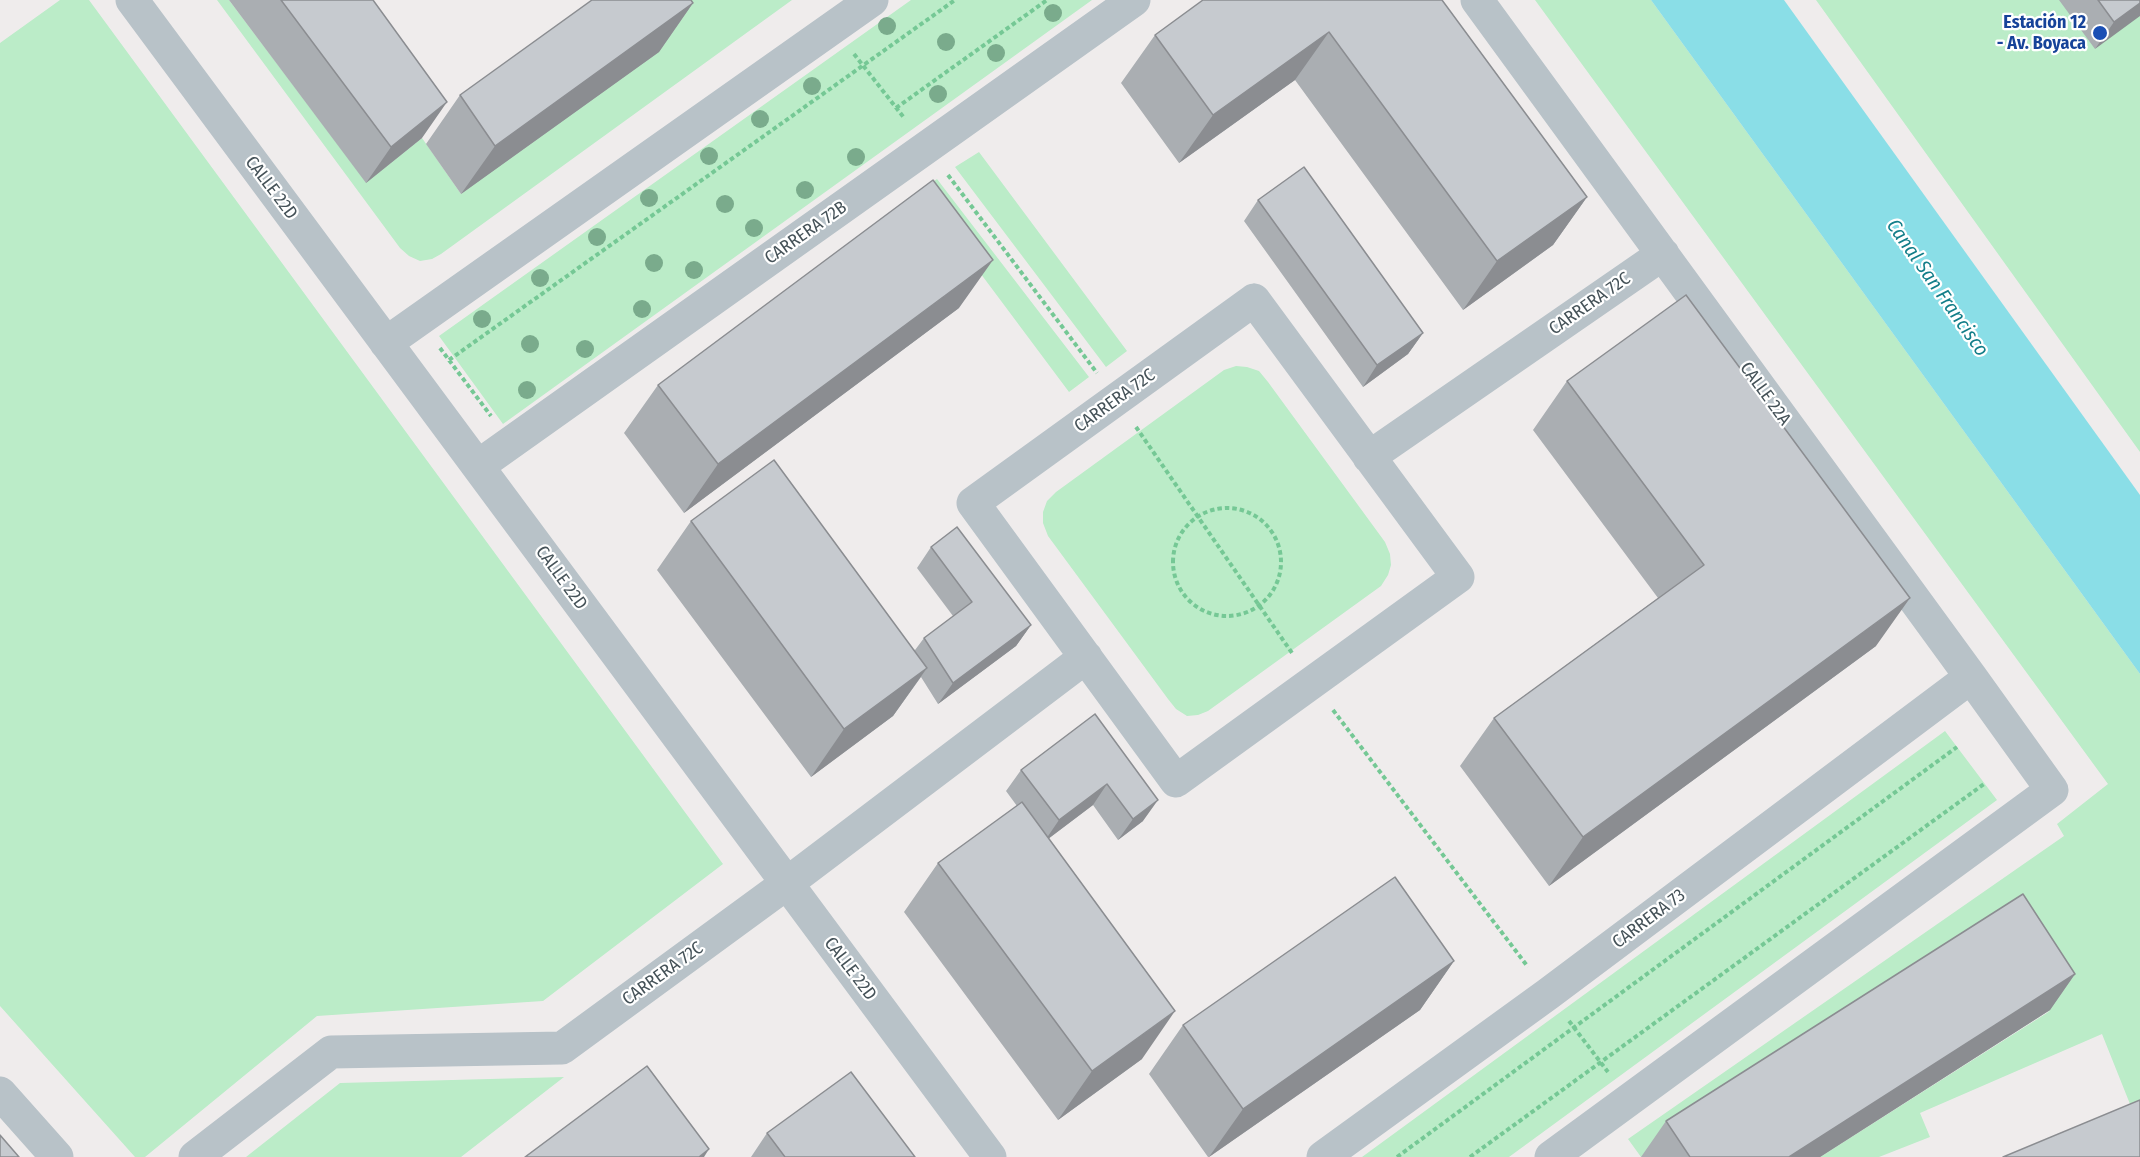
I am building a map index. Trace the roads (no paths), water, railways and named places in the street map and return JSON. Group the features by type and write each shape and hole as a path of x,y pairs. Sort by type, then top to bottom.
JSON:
{"street":[{"name":"CALLE 22D","path":"132,0 990,1157"},
{"path":"386,343 872,0"},
{"name":"CARRERA 72B","path":"478,466 1134,0"},
{"name":"CALLE 22A","path":"1477,0 2052,790 1551,1157"},
{"name":"CARRERA 72C","path":"1369,457 1663,254"},
{"name":"CARRERA 72C","path":"1254,300 1458,578 1176,781 1086,657 973,503 1254,300"},
{"name":"CARRERA 72C","path":"195,1157 331,1052 562,1048 786,884 1086,657"},
{"name":"CARRERA 73","path":"1323,1157 1548,994 1971,676"},
{"path":"0,1093 57,1157"}],"water":[{"name":"Canal San Francisco","path":"1651,0 1784,0 2140,495 2140,674"}],"place":[{"name":"Estación 12 - Av. Boyaca","path":"2100,33"}]}
